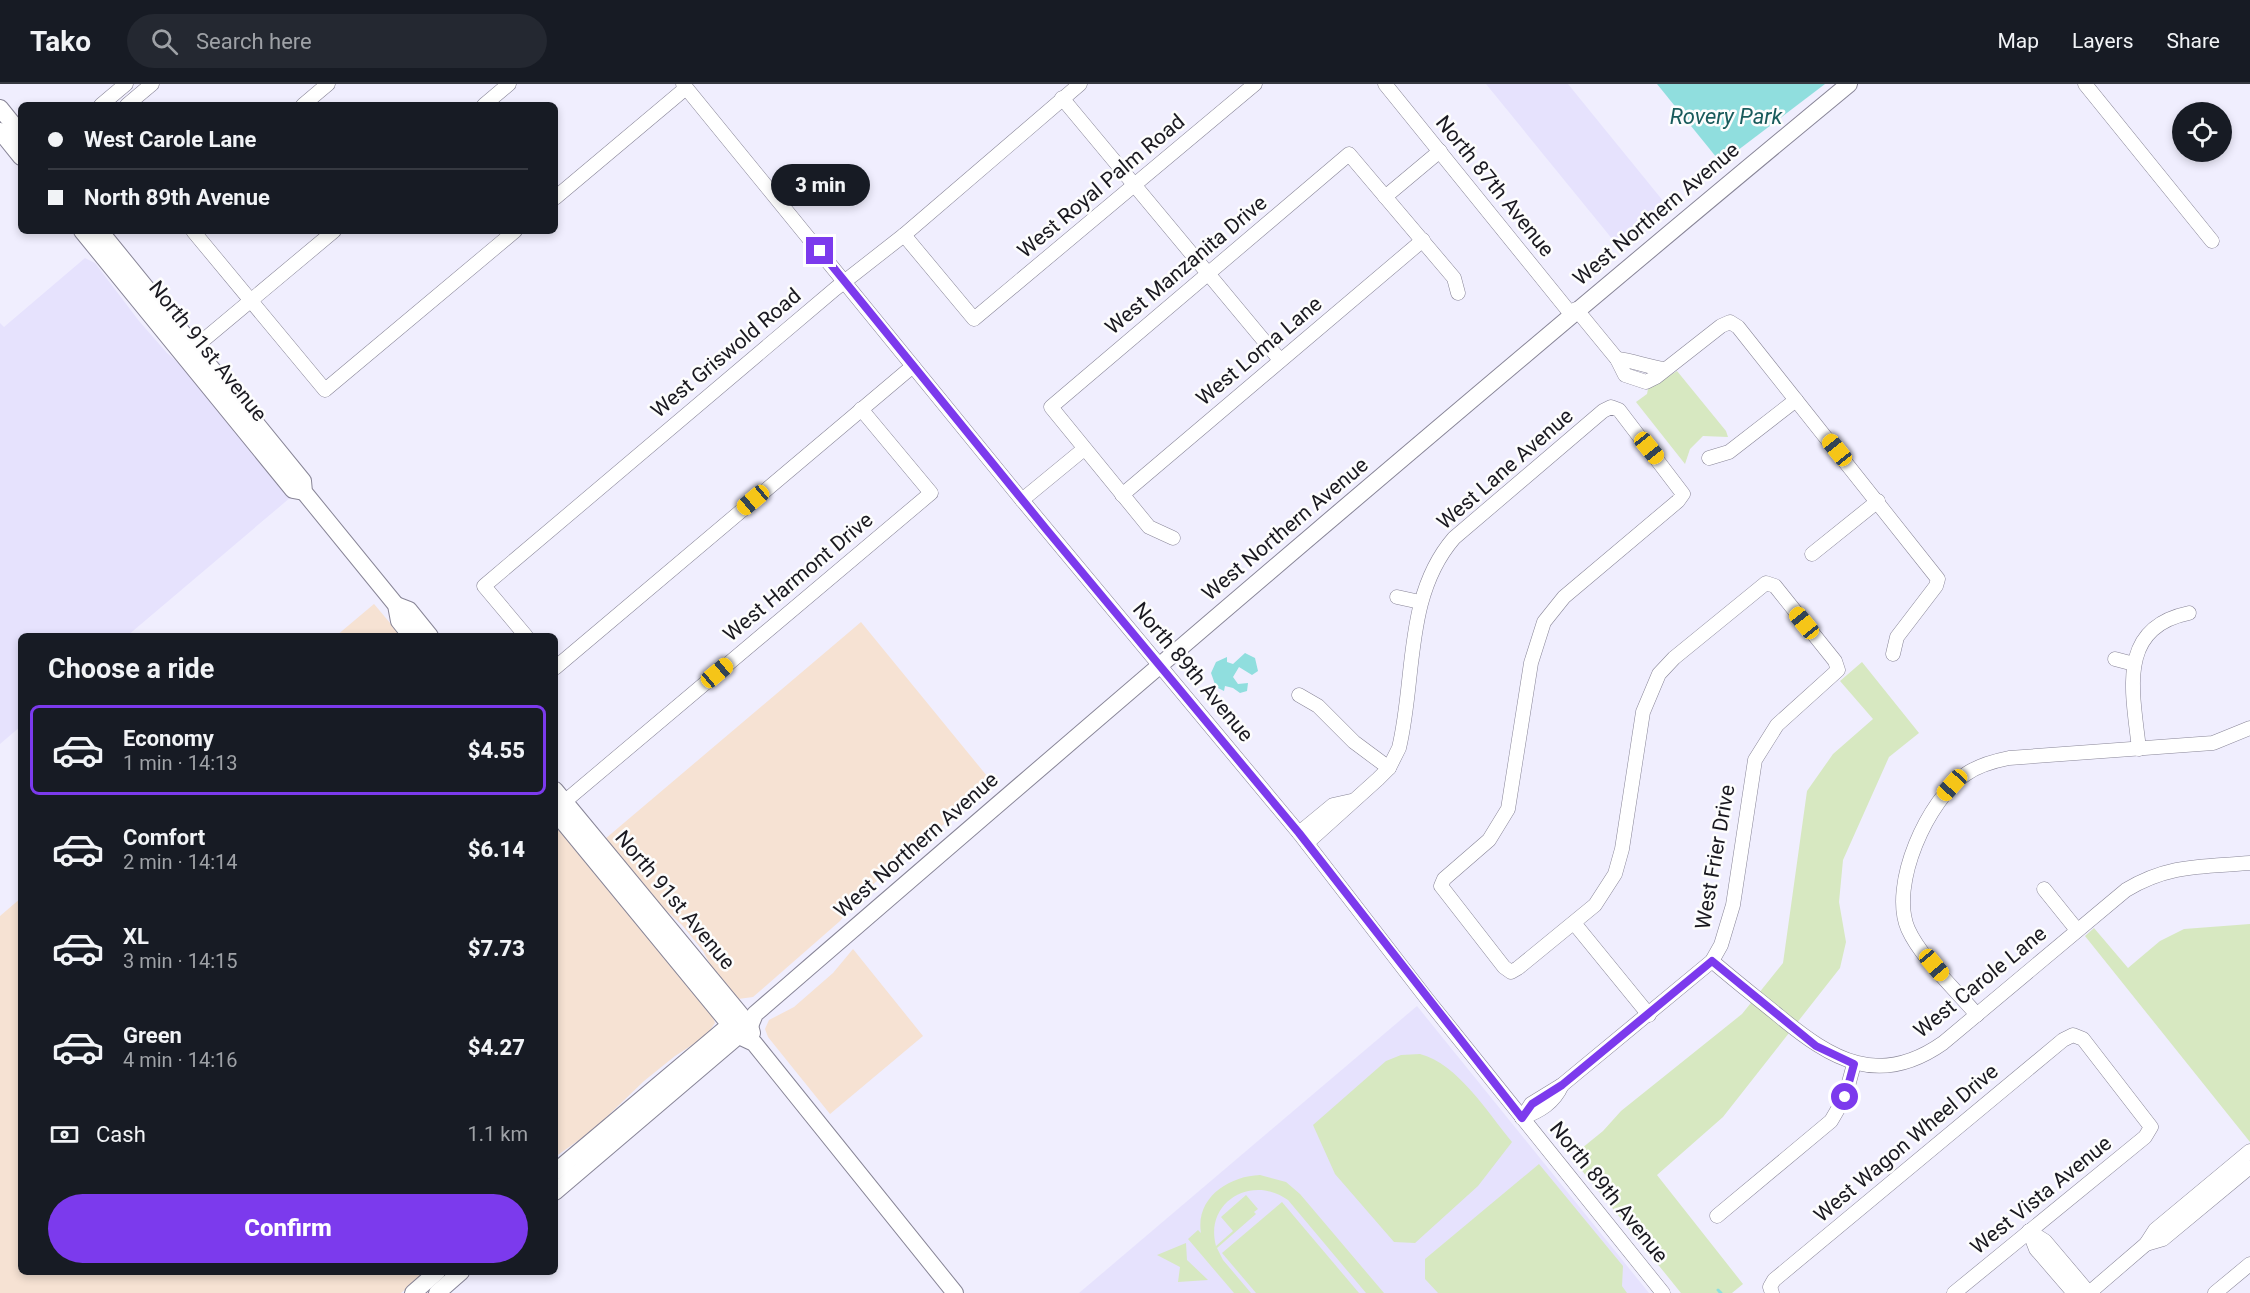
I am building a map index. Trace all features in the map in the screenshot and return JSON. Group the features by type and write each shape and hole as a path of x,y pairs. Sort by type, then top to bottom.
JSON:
{"main road":[{"name":"West Northern Avenue","path":"558,1189 1159,666 1574,312 1849,84"},
{"path":"0,108 18,130"},
{"path":"0,130 18,153"},
{"name":"North 91st Avenue","path":"85,234 190,351"},
{"name":"North 91st Avenue","path":"102,234 293,490 304,492 396,605 399,621 409,633"},
{"name":"North 91st Avenue","path":"396,605 409,610 428,633"},
{"name":"North 91st Avenue","path":"558,804 660,917 955,1293"},
{"name":"North 91st Avenue","path":"558,805 595,861 745,1026"},
{"path":"595,861 619,880 646,913 654,918 660,917"},
{"name":"West Northern Avenue","path":"558,1170 745,1026"},
{"path":"413,1293 434,1275"},
{"path":"437,1293 458,1275"}],"street":[{"path":"104,102 126,84"},
{"path":"131,102 152,84"},
{"path":"307,102 328,84"},
{"path":"488,102 509,84"},
{"name":"West Griswold Road","path":"523,633 484,586 904,235 1080,84"},
{"name":"West Royal Palm Road","path":"904,235 974,320 1255,84"},
{"name":"North 87th Avenue","path":"1385,84 1574,312 1617,358 1625,375 1635,380"},
{"path":"2085,84 2212,241"},
{"path":"558,195 684,86"},
{"name":"North 89th Avenue","path":"684,86 1022,500 1303,838 1522,1118 1663,1293"},
{"path":"1062,98 1280,360"},
{"path":"1440,151 1385,197 1454,278 1458,293"},
{"name":"West Manzanita Drive","path":"1084,449 1050,407 1349,154 1385,197"},
{"path":"196,234 325,390 511,234"},
{"path":"190,351 330,234"},
{"name":"West Loma Lane","path":"1122,495 1422,240"},
{"path":"1640,366 1635,380 1646,382 1721,326 1730,322 1738,327 1938,579 1936,586 1897,637 1893,654"},
{"path":"1617,358 1630,359 1640,366 1665,369"},
{"path":"558,665 913,366"},
{"path":"1709,458 1729,453 1796,400"},
{"name":"West Lane Avenue","path":"1303,838 1333,805 1351,801 1389,768 1399,748 1420,602 1429,574 1438,556 1454,538 1611,407 1618,410 1683,494 1678,501 1564,597 1544,622 1531,663 1508,809 1489,840 1444,879 1441,886 1504,967 1511,972 1574,923"},
{"name":"West Harmont Drive","path":"558,802 931,493 861,409"},
{"path":"1022,500 1084,449 1149,527 1173,538"},
{"path":"1812,554 1878,501"},
{"name":"West Frier Drive","path":"1522,1118 1532,1104 1562,1085 1712,961 1721,945 1733,905 1755,760 1777,725 1838,670 1834,661 1775,586 1766,583 1682,651 1659,674 1643,712 1622,849 1615,874 1595,905 1574,923"},
{"path":"1397,597 1420,602"},
{"path":"2139,749 2133,690 2134,664 2142,642 2154,627 2167,618 2189,613"},
{"path":"2115,659 2134,664"},
{"path":"1299,695 1318,706 1354,742 1389,768"},
{"path":"1977,1015 1908,930 1902,910 1902,886 1909,862 1942,795 1966,774 1991,762 2009,758 2213,743 2250,728"},
{"path":"2005,744 2009,758"},
{"name":"West Carole Lane","path":"1854,1064 1885,1066 1919,1058 1943,1043 2126,890 2150,876 2171,869 2250,863"},
{"path":"2044,889 2077,930"},
{"path":"1574,923 1649,1015"},
{"path":"1712,961 1816,1046 1854,1064 1845,1097 1831,1121 1717,1216"},
{"name":"West Wagon Wheel Drive","path":"1771,1290 1774,1280 1792,1264 2063,1040 2073,1035 2083,1039 2151,1127"},
{"name":"West Vista Avenue","path":"1954,1293 2145,1137 2151,1127"},
{"path":"2030,1231 2045,1241 2089,1293 2146,1244 2155,1230 2250,1151"},
{"path":"2146,1244 2163,1239 2250,1167"},
{"path":"2030,1231 2036,1249 2074,1293"},
{"path":"2215,1293 2250,1264"}],"shaded area":[{"path":"1486,84 1568,84 1668,207 1622,251"},
{"path":"85,258 95,263 139,321 167,353 190,373 291,497 131,633 18,633 18,729 0,744 0,323 4,327"},
{"path":"1677,371 1726,431 1728,437 1703,436 1690,449 1685,464 1636,402 1647,394 1648,389"},
{"path":"374,604 398,633 340,633"},
{"path":"861,622 996,787 963,808 864,892 840,921 753,997 738,999 717,977 703,951 682,925 658,903 605,839"},
{"path":"1862,662 1919,733 1889,757 1843,860 1839,902 1846,942 1840,968 1723,1117 1657,1175 1743,1284 1732,1293 1681,1293 1571,1157 1603,1131 1621,1111 1742,1014 1783,963 1807,791 1833,754 1873,719 1840,681"},
{"path":"558,829 712,1014 715,1023 706,1036 675,1056 644,1081 593,1130 558,1155"},
{"path":"18,901 18,1275 422,1275 401,1293 0,1293 0,916"},
{"path":"2250,924 2250,1142 2085,936 2094,928 2128,968 2160,941 2184,929"},
{"path":"853,949 923,1036 830,1114 768,1037 765,1029 769,1020 794,1007 833,973"},
{"path":"1417,1006 1649,1293 1079,1293"},
{"path":"1420,1054 1447,1067 1459,1078 1512,1142 1478,1186 1415,1243 1394,1242 1335,1174 1313,1125 1386,1061 1401,1055"},
{"path":"1539,1164 1623,1266 1622,1286 1627,1293 1438,1293 1425,1279 1425,1259"},
{"path":"1260,1175 1286,1182 1300,1194 1384,1293 1366,1293 1288,1200 1274,1193 1260,1190 1234,1197 1224,1205 1217,1217 1214,1230 1216,1246 1233,1231 1221,1217 1246,1195 1258,1209 1254,1212 1256,1214 1217,1248 1223,1260 1251,1293 1234,1293 1188,1239 1198,1230 1201,1233 1203,1209 1217,1191 1237,1180"},
{"path":"1282,1202 1359,1293 1256,1293 1222,1253"},
{"path":"1186,1243 1187,1260 1208,1280 1178,1282 1180,1267 1157,1255"}],"water":[{"name":"Rovery Park","path":"1657,84 1825,84 1721,163"},
{"path":"1245,653 1255,658 1258,671 1252,675 1239,667 1233,677 1238,684 1248,683 1247,691 1240,693 1225,686 1224,691 1216,687 1211,673 1216,662 1227,657 1227,662 1233,664"}],"waterway":[{"path":"1718,1290 1721,1293"}],"route":[{"path":"820,251 1046,529 1299,833 1522,1118 1532,1104 1548,1091 1562,1085 1704,970 1712,961 1816,1046 1854,1064 1845,1097"}]}
